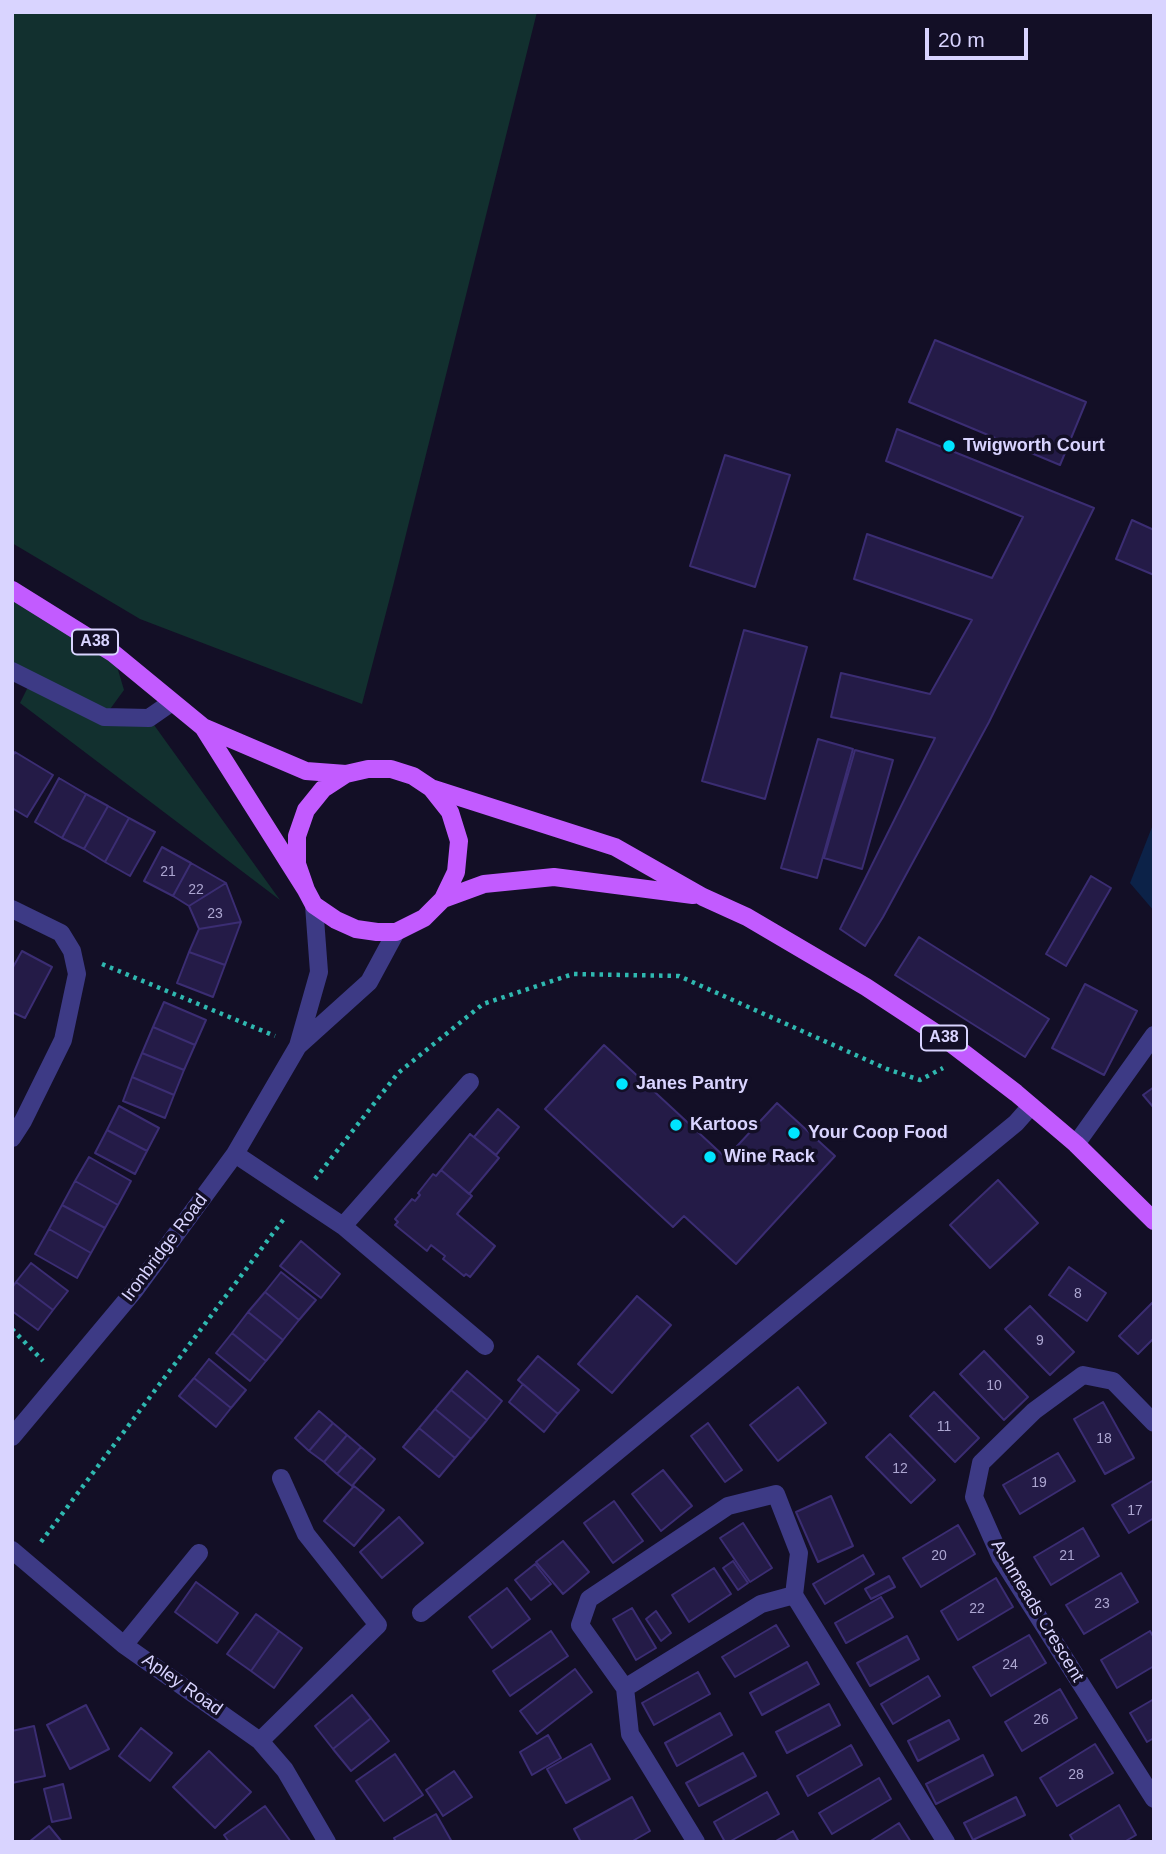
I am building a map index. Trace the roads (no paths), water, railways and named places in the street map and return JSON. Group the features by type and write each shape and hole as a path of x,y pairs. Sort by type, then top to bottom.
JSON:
{"main road":[{"name":"A38","path":"12,590 113,653 203,727 306,771 346,774"},
{"name":"A38","path":"203,727 310,898 336,920 355,929 396,932 424,918 443,899 456,872 459,841 450,812 432,789"},
{"name":"A38","path":"310,898 297,864 297,836 306,810 323,789 346,774 368,768 391,769 412,776 432,789 615,847 703,897 747,917 866,987 948,1041 1076,1144 1154,1221"},
{"name":"A38","path":"443,899 484,884 554,877 703,897"}],"street":[{"path":"12,671 104,717 149,718 172,702"},
{"name":"Ironbridge Road","path":"12,1437 135,1290 235,1154 298,1046 319,972 310,898"},
{"path":"12,909 61,933 72,951 77,974 64,1040 12,1138"},
{"name":"Ironbridge Road","path":"298,1046 369,982 396,932"},
{"path":"1076,1144 1154,1035"},
{"path":"342,1226 470,1082"},
{"path":"421,1613 1006,1132 1031,1106"},
{"path":"235,1154 342,1226 485,1346"},
{"name":"Ashmeads Crescent","path":"1154,1423 1113,1381 1083,1375 1034,1411 981,1463 974,1497 1001,1558 1154,1800"},
{"path":"260,1741 378,1625 306,1534 281,1478"},
{"path":"696,1842 630,1734 625,1688 580,1625 589,1599 728,1506 776,1494 799,1553 794,1595 946,1842"},
{"name":"Apley Road","path":"12,1549 124,1644 260,1741 285,1770 327,1842"},
{"path":"124,1644 199,1553"},
{"path":"625,1688 761,1604 794,1595"}],"water":[{"path":"1154,822 1154,911 1130,883"}],"place":[{"name":"Twigworth Court","path":"949,446"},
{"name":"Janes Pantry","path":"622,1084"},
{"name":"Kartoos","path":"676,1125"},
{"name":"Your Coop Food","path":"794,1133"},
{"name":"Wine Rack","path":"710,1157"}]}
